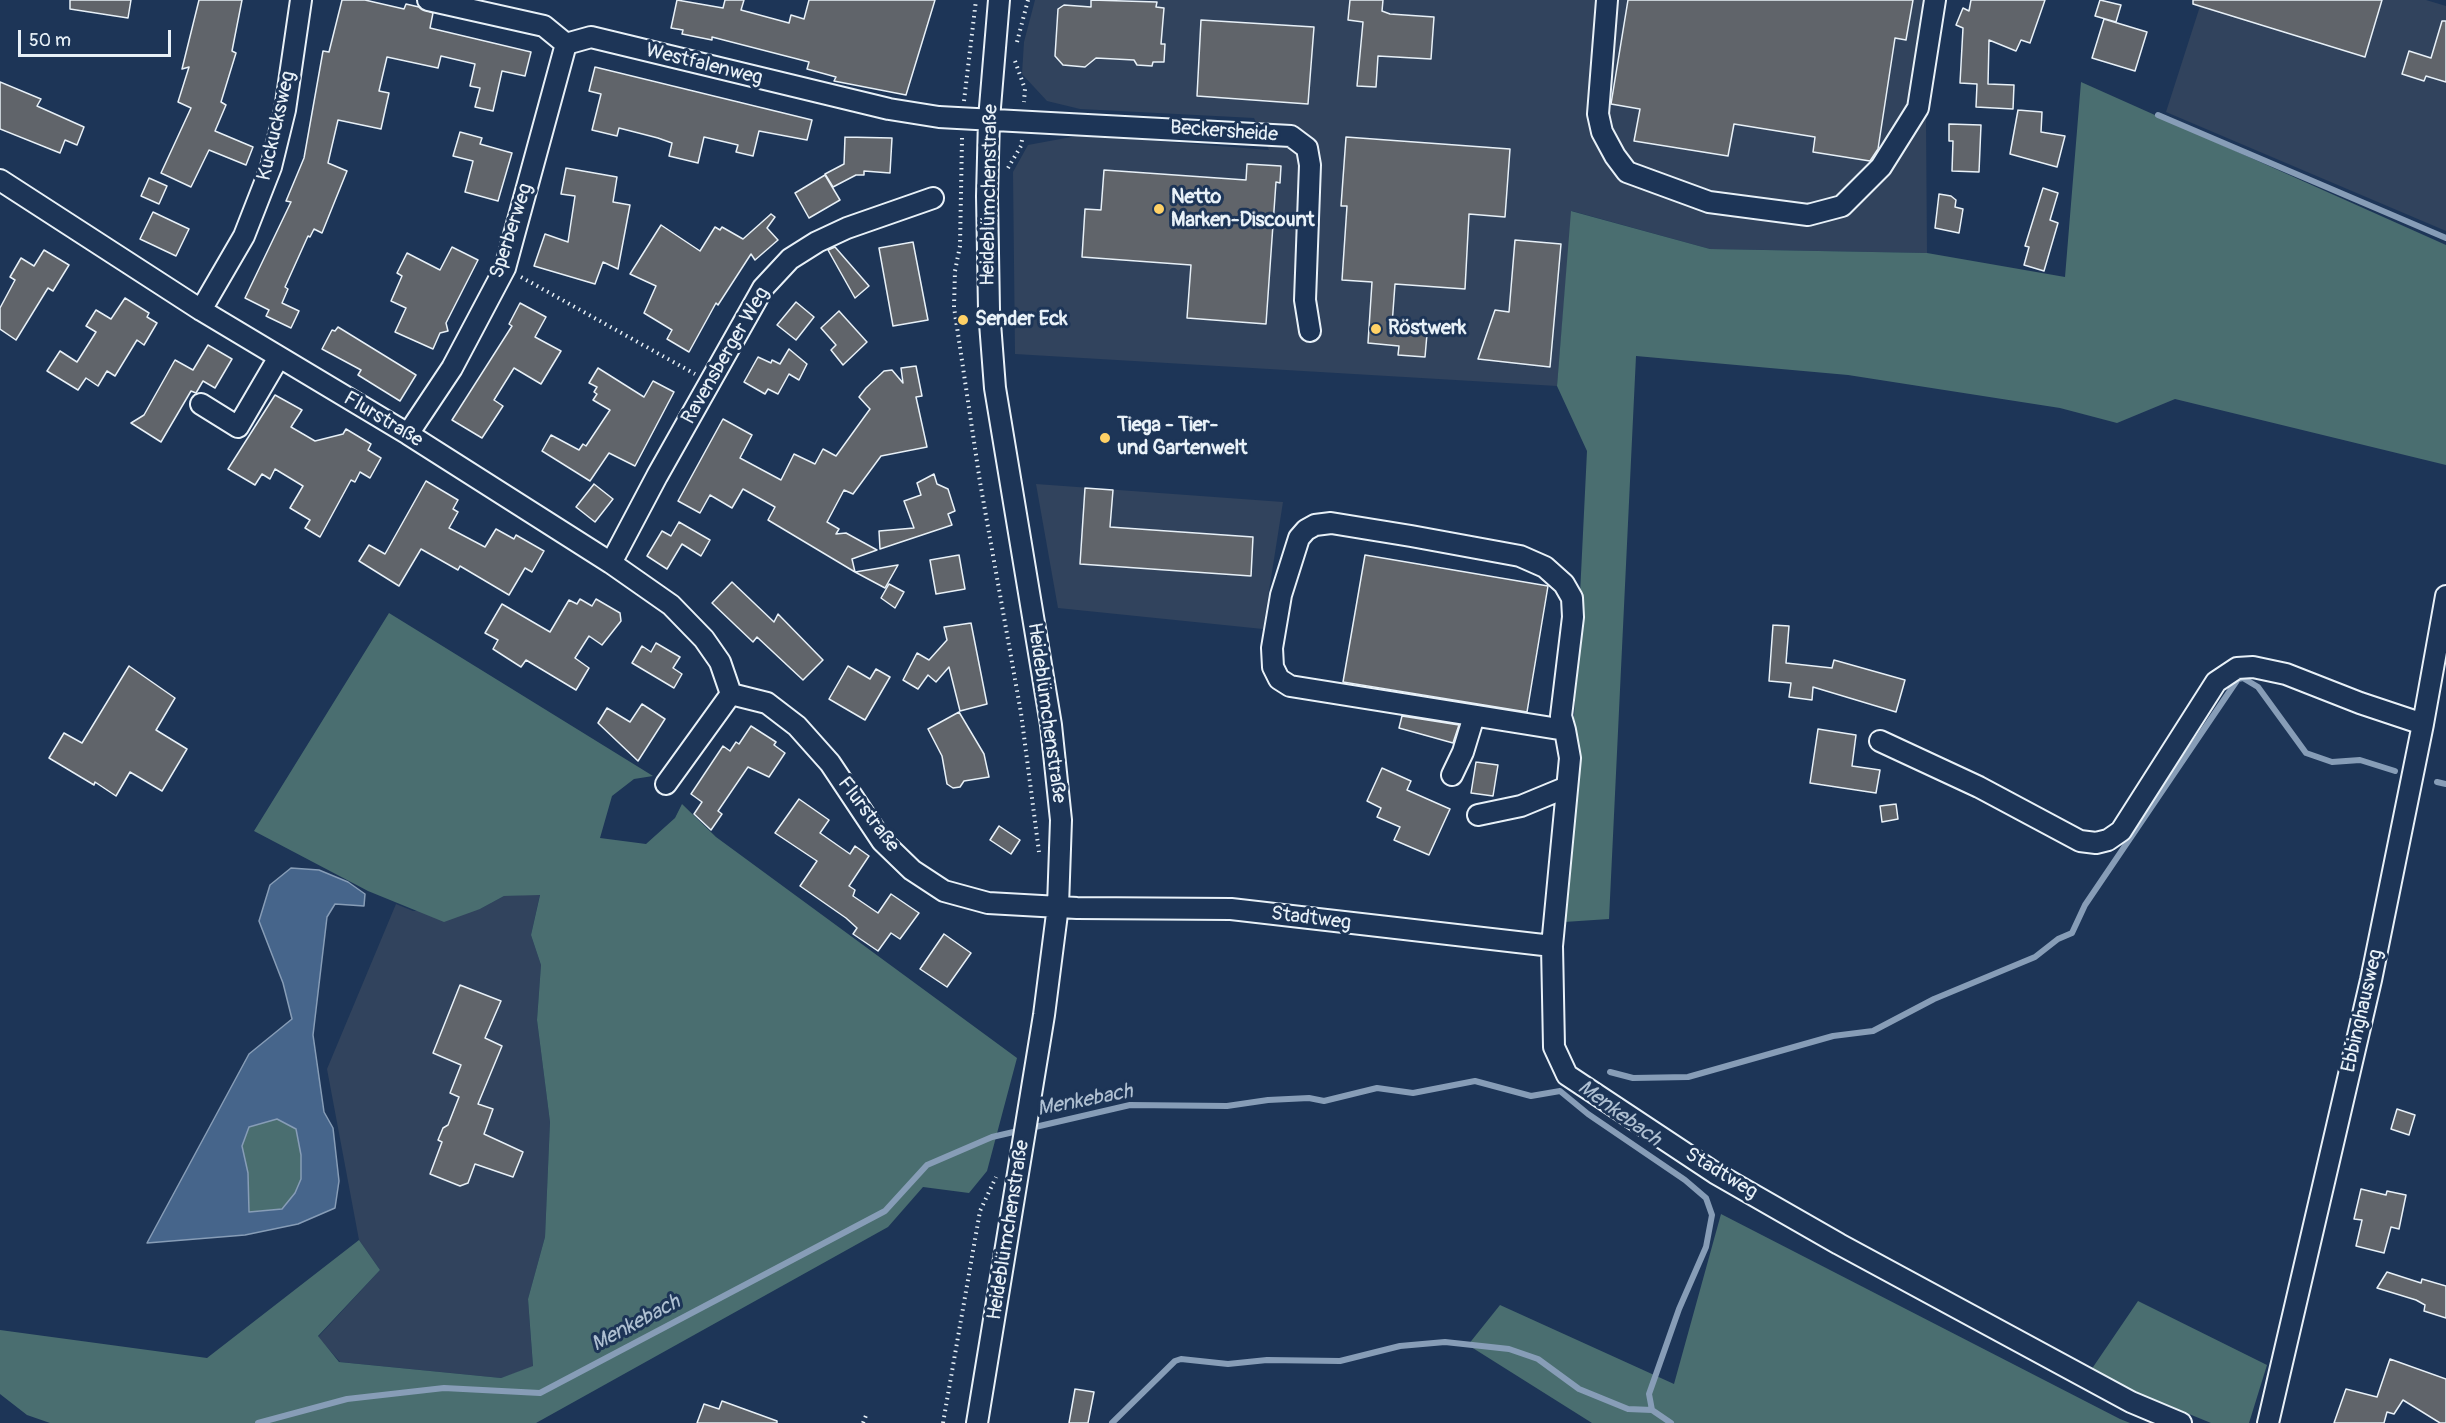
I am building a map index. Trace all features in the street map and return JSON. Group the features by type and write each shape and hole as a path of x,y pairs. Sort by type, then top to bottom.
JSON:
{"street":[{"name":"Kuckucksweg","path":"201,310 244,236 272,167 285,110 301,0"},
{"path":"428,0 544,26 566,44"},
{"name":"Heideblümchenstraße","path":"977,1423 1023,1147 1058,906 1061,820 1058,772 995,388 986,245 989,119 999,0"},
{"path":"1607,0 1598,114 1602,132 1614,156 1627,171 1709,202 1808,215 1842,206 1881,167 1918,108 1935,0"},
{"name":"Westfalenweg","path":"566,44 591,37 889,110 939,117 989,119"},
{"name":"Sperberweg","path":"408,434 452,368 505,268 566,44"},
{"name":"Beckersheide","path":"989,119 1291,136 1307,148 1310,165 1305,300 1310,331"},
{"name":"Flurstraße","path":"0,180 201,310 408,434 611,563 671,605 704,639 720,662 731,694 767,704 797,726 830,763 882,841 912,870 944,891 988,903 1058,906"},
{"name":"Ravensberger Weg","path":"611,563 708,382 763,288 790,259 817,242 847,228 933,198"},
{"path":"201,404 238,427 279,357"},
{"path":"1552,946 1570,758 1565,730 1561,716 1572,627 1572,598 1563,584 1545,567 1520,556 1331,523 1315,525 1299,538 1281,596 1272,648 1273,667 1279,679 1290,686 1565,730"},
{"name":"Ebbinghausweg","path":"2268,1423 2371,980 2423,724 2446,596"},
{"path":"1880,741 1979,787 2080,841 2096,843 2108,840 2121,831 2216,682 2237,668 2253,667 2286,674 2360,703 2423,724"},
{"path":"666,784 731,694"},
{"path":"1452,775 1463,752 1474,716"},
{"path":"1478,815 1521,806 1567,788"},
{"name":"Stadtweg","path":"1058,906 1231,909 1552,946 1554,1047 1567,1075 1715,1173 1839,1244 2131,1402 2181,1423"}],"path":[{"path":"1017,47 1028,0"},
{"path":"1007,170 1021,146 1025,89 1015,64 1016,56"},
{"path":"505,268 708,382"},
{"path":"943,1423 980,1211 998,1173"},
{"path":"863,1423 867,1413"}],"shaded area":[{"path":"1035,0 1945,0 1926,121 1927,253 1710,249 1572,211 1557,386 1015,354 1013,172 1028,145 1082,135 1269,150 1254,118 1080,109 1047,101 1022,74 1024,42"},
{"path":"2202,0 2426,0 2446,6 2446,231 2166,112"},
{"path":"1036,484 1283,502 1263,629 1058,608"},
{"path":"291,868 319,870 348,882 365,894 364,906 335,904 327,917 313,1035 324,1112 333,1128 339,1181 335,1208 298,1224 245,1235 147,1243 249,1054 292,1019 283,983 259,921 270,885","holes":["277,1119 296,1129 301,1155 301,1179 295,1193 282,1209 249,1212 248,1173 242,1146 249,1127"]},
{"path":"540,894 531,935 541,965 537,1020 550,1122 545,1237 528,1299 533,1367 501,1378 340,1362 318,1337 380,1270 359,1240 327,1069 396,904 413,911 480,909 504,896"}],"green space":[{"path":"2081,82 2446,245 2446,465 2175,399 2117,423 2060,408 1848,375 1636,356 1609,919 1564,922 1587,451 1557,386 1571,211 1710,249 1927,253 2065,277"},
{"path":"389,613 653,776 634,779 612,796 600,838 646,844 675,818 682,804 716,837 1017,1058 987,1171 969,1193 923,1187 888,1227 536,1423 50,1423 27,1415 0,1394 0,1330 207,1358 359,1240 380,1270 318,1336 339,1362 501,1378 533,1366 528,1299 545,1237 550,1122 537,1020 541,965 531,935 540,895 504,896 480,909 444,922 368,891 254,831"},
{"path":"277,1119 296,1129 301,1155 301,1179 295,1193 282,1209 249,1212 248,1173 242,1146 249,1127"},
{"path":"1721,1214 2130,1423 1592,1423 1468,1345 1500,1305 1674,1384"},
{"path":"2138,1301 2267,1365 2249,1423 2211,1423 2089,1373"}],"building":[{"path":"70,0 131,0 128,18 70,9"},
{"path":"199,0 242,0 232,51 236,53 221,102 226,105 215,131 253,147 246,165 209,150 191,187 161,173 191,108 178,102 189,67 182,69"},
{"path":"342,0 365,0 404,9 406,4 419,7 433,13 430,28 531,52 525,76 502,71 493,111 475,107 480,88 470,86 475,64 441,56 438,68 387,57 379,91 389,93 381,129 338,120 328,163 347,171 322,233 314,229 310,237 308,236 285,287 288,289 282,303 299,311 291,328 266,316 269,310 245,298 291,202 286,201 304,158 323,51 329,52"},
{"path":"677,0 723,8 725,0 744,0 741,10 789,23 791,15 804,19 809,0 935,0 906,95 834,81 836,77 807,69 809,62 712,37 712,40 682,34 683,30 671,28"},
{"path":"1091,0 1157,2 1156,7 1164,8 1161,44 1165,44 1164,62 1153,62 1152,66 1137,65 1134,60 1096,58 1085,67 1063,65 1055,56 1058,9 1064,5 1091,7"},
{"path":"1350,0 1383,0 1382,11 1390,14 1434,17 1431,59 1378,56 1376,87 1357,86 1363,22 1348,20"},
{"path":"1628,0 1913,0 1906,40 1895,38 1878,149 1870,161 1813,152 1815,137 1734,124 1728,156 1634,141 1640,109 1611,104"},
{"path":"1971,0 2045,0 2030,43 2021,40 2016,51 1989,40 1988,84 2014,85 2013,109 1976,107 1977,84 1960,83 1963,28 1956,25 1963,8 1969,11"},
{"path":"2100,0 2121,5 2116,22 2095,16"},
{"path":"2193,0 2382,0 2365,57 2193,4"},
{"path":"2104,19 2147,32 2135,71 2092,58"},
{"path":"1201,20 1314,27 1308,104 1197,96"},
{"path":"2442,21 2446,21 2446,82 2426,76 2424,81 2402,74 2409,51 2431,58"},
{"path":"595,67 812,120 807,140 759,131 753,156 736,152 738,145 704,137 698,163 669,156 672,143 658,138 619,128 617,136 592,130 601,94 589,91"},
{"path":"0,82 41,99 37,106 84,127 77,145 65,140 60,153 0,129"},
{"path":"2018,110 2042,112 2041,132 2065,136 2057,167 2010,154"},
{"path":"1949,124 1981,125 1979,172 1952,171 1953,141 1949,141"},
{"path":"460,132 482,138 480,144 512,153 498,201 465,192 473,161 453,156"},
{"path":"845,137 892,138 890,173 864,171 864,175 856,175 833,187 825,174 844,164"},
{"path":"1346,137 1510,149 1505,217 1469,214 1465,289 1395,284 1392,325 1410,330 1410,334 1427,334 1425,357 1398,355 1399,346 1368,343 1372,282 1342,280 1347,206 1341,206"},
{"path":"1247,164 1281,166 1280,183 1276,182 1266,324 1187,318 1191,265 1082,257 1085,209 1101,210 1104,170 1246,180"},
{"path":"566,168 617,177 613,202 630,205 618,269 603,262 595,284 534,266 545,234 568,242 575,196 561,194"},
{"path":"825,175 840,200 809,218 795,193"},
{"path":"149,178 167,186 159,204 141,196"},
{"path":"2043,188 2058,193 2050,220 2058,223 2044,271 2024,265 2029,247 2025,246"},
{"path":"1939,194 1951,196 1956,200 1955,207 1963,209 1959,233 1935,228"},
{"path":"153,212 189,229 176,256 140,239"},
{"path":"771,214 775,217 767,228 778,240 755,260 751,254 718,305 716,303 689,352 667,339 672,330 644,313 656,286 630,274 661,225 700,251 715,227 720,230 722,227 743,239"},
{"path":"1515,240 1561,244 1550,367 1478,359 1495,310 1509,312"},
{"path":"913,242 928,320 893,326 879,248"},
{"path":"452,247 478,260 446,323 448,331 440,333 433,349 395,332 406,308 391,301 402,276 397,273 407,253 440,270"},
{"path":"835,247 869,286 855,298 828,250"},
{"path":"44,250 69,265 53,291 48,288 16,340 0,329 0,308 15,280 10,277 21,258 34,266"},
{"path":"125,298 149,313 147,317 157,323 144,345 137,340 115,376 107,371 98,386 86,378 78,390 47,371 60,351 77,362 96,332 86,326 96,310 111,319"},
{"path":"796,302 814,317 796,340 777,325"},
{"path":"520,303 546,317 535,337 561,351 541,384 514,368 494,400 503,406 482,438 452,420 512,326 509,324"},
{"path":"839,311 867,342 843,365 831,350 836,345 821,328"},
{"path":"338,327 416,375 400,401 358,375 361,370 322,349 332,330 335,331"},
{"path":"208,345 232,359 215,388 203,381 196,393 191,391 161,442 131,423 144,415 175,360 193,370"},
{"path":"789,349 807,364 799,380 789,374 778,394 768,389 765,394 744,382 758,357 780,364"},
{"path":"916,366 922,396 916,397 927,447 881,456 853,494 844,490 827,522 839,529 836,534 846,533 877,550 852,559 855,572 768,520 775,507 743,489 732,508 710,495 700,513 678,501 723,419 752,435 740,458 781,480 794,454 815,464 823,449 836,456 870,409 859,397 866,388 884,371 892,370 903,383 901,368"},
{"path":"598,368 644,397 653,381 674,392 635,466 609,453 590,481 542,451 551,435 579,450 583,444 586,446 610,410 593,400 597,394 594,392 597,387 589,383"},
{"path":"275,395 302,410 291,427 315,441 343,434 346,429 371,444 368,450 381,458 370,478 360,472 355,482 351,480 320,537 305,528 310,520 290,508 303,486 275,469 270,479 262,474 255,485 228,469"},
{"path":"934,474 937,484 948,489 955,511 948,514 952,525 880,549 879,531 914,528 904,501 921,495 917,483"},
{"path":"426,481 458,500 453,509 458,512 449,528 485,547 496,529 514,539 516,535 544,551 532,572 525,568 509,595 460,566 458,570 421,549 399,586 359,561 369,545 385,554"},
{"path":"594,484 613,499 595,522 576,507"},
{"path":"1085,488 1113,490 1110,527 1253,537 1251,576 1080,564"},
{"path":"679,522 710,540 701,556 682,544 667,569 647,556 662,531 671,536"},
{"path":"959,555 965,589 936,594 930,560"},
{"path":"1365,555 1548,586 1527,712 1343,682"},
{"path":"898,565 885,588 855,572"},
{"path":"732,582 774,622 778,614 823,660 803,680 757,637 753,642 712,603"},
{"path":"889,584 904,592 895,608 881,598"},
{"path":"580,599 592,606 596,599 620,613 621,621 602,645 589,636 575,658 589,668 576,690 526,660 521,667 493,649 498,640 485,633 502,604 550,632 569,600 577,604"},
{"path":"971,623 987,704 960,711 949,667 936,682 928,675 918,689 903,680 917,653 929,660 947,640 944,627"},
{"path":"1773,625 1789,626 1786,663 1832,668 1834,660 1905,680 1896,712 1813,687 1812,700 1789,697 1791,683 1769,681"},
{"path":"656,643 680,657 673,668 682,674 674,688 632,663 642,646 651,652"},
{"path":"129,666 175,698 156,730 187,749 162,791 130,772 116,796 95,782 94,785 49,758 64,733 82,743"},
{"path":"848,666 870,679 876,669 890,677 865,720 829,699"},
{"path":"642,704 665,719 638,761 598,723 607,708 630,722"},
{"path":"959,712 984,754 989,777 964,781 960,787 953,788 947,784 942,756 928,729"},
{"path":"1402,716 1459,725 1453,743 1399,728"},
{"path":"751,726 776,742 774,745 785,753 769,777 748,767 718,811 722,814 711,830 694,814 702,802 691,794 723,746 730,751 736,742 739,744"},
{"path":"1818,729 1856,735 1852,766 1880,770 1876,793 1810,783"},
{"path":"1476,762 1498,765 1493,796 1471,793"},
{"path":"1382,768 1411,781 1407,790 1450,809 1429,855 1394,840 1400,827 1377,817 1381,808 1367,801"},
{"path":"799,799 829,820 820,833 850,854 855,846 869,856 849,886 855,890 853,896 878,913 891,894 919,913 900,939 891,933 878,951 853,934 857,928 846,918 800,886 817,861 775,833"},
{"path":"1896,804 1898,819 1882,822 1880,806"},
{"path":"999,826 1020,840 1011,854 990,840"},
{"path":"944,934 971,953 947,987 920,969"},
{"path":"460,985 501,1001 485,1038 502,1046 478,1104 493,1109 484,1134 523,1152 513,1177 475,1164 468,1183 460,1186 430,1174 442,1142 438,1140 443,1128 448,1125 459,1097 450,1093 461,1065 433,1053"},
{"path":"2397,1109 2415,1115 2409,1135 2391,1129"},
{"path":"2361,1189 2386,1195 2387,1191 2406,1195 2399,1229 2391,1227 2384,1253 2356,1246 2362,1220 2354,1219"},
{"path":"2387,1272 2421,1283 2422,1279 2446,1286 2446,1318 2424,1311 2425,1305 2416,1300 2377,1288"},
{"path":"2390,1359 2446,1379 2446,1423 2440,1423 2403,1400 2394,1414 2387,1412 2384,1423 2334,1423 2346,1389 2377,1397"},
{"path":"1075,1389 1094,1392 1088,1423 1069,1423"},
{"path":"722,1401 777,1421 777,1423 697,1423 704,1404 719,1409"}],"waterway":[{"path":"2158,115 2446,238"},
{"path":"1610,1072 1633,1078 1688,1077 1833,1036 1873,1031 1934,999 2035,957 2058,939 2072,933 2085,905 2238,679 2243,678 2258,687 2306,753 2332,762 2360,760 2395,771"},
{"path":"2437,782 2446,784"},
{"name":"Menkebach","path":"258,1423 347,1399 444,1388 540,1393 885,1211 927,1165 992,1137 1130,1105 1227,1106 1268,1100 1309,1098 1324,1101 1377,1088 1413,1093 1475,1081 1531,1096 1560,1091 1588,1114 1685,1180 1706,1198 1712,1215 1706,1247 1679,1309 1649,1394 1652,1410 1671,1423"},
{"path":"1112,1423 1175,1361 1181,1359 1228,1364 1267,1360 1340,1361 1400,1346 1445,1342 1509,1349 1538,1359 1579,1389 1628,1409 1652,1410"}],"place":[{"name":"Netto Marken-Discount","path":"1159,209"},
{"name":"Sender Eck","path":"963,320"},
{"name":"Röstwerk","path":"1376,329"},
{"name":"Tiega - Tier- und Gartenwelt","path":"1105,438"}]}
